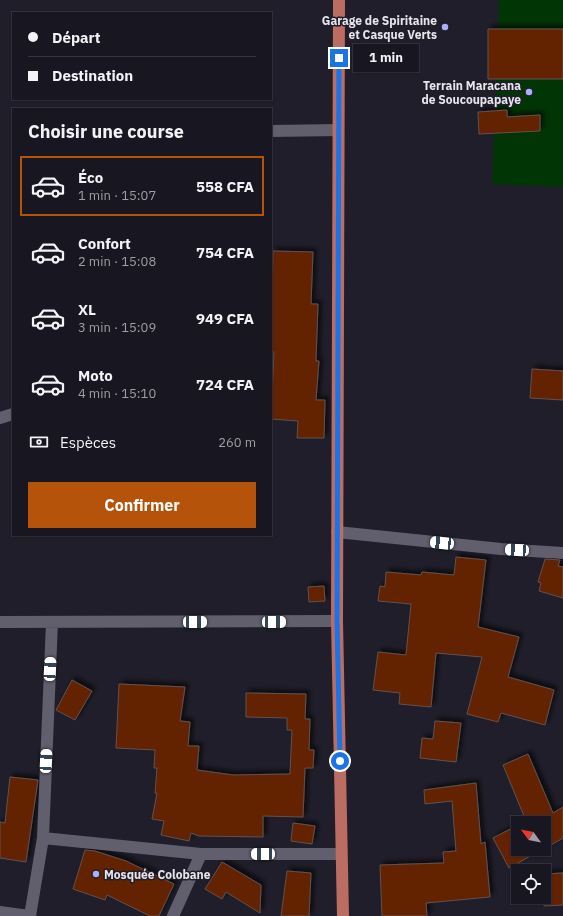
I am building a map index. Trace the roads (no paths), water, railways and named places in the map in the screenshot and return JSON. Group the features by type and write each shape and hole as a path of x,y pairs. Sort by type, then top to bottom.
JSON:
{"main road":[{"path":"339,0 337,621 342,916"}],"street":[{"path":"272,131 338,130"},
{"path":"0,418 12,414"},
{"path":"337,532 501,549 563,553"},
{"path":"0,622 337,621"},
{"path":"0,912 30,916 43,838 52,622"},
{"path":"43,838 201,854 341,854"},
{"path":"173,916 201,854"}],"place":[{"name":"Garage de Spiritaine et Casque Verts","path":"445,27"},
{"name":"Terrain Maracana de Soucoupapaye","path":"529,92"},
{"name":"Mosquée Colobane","path":"96,874"}]}
